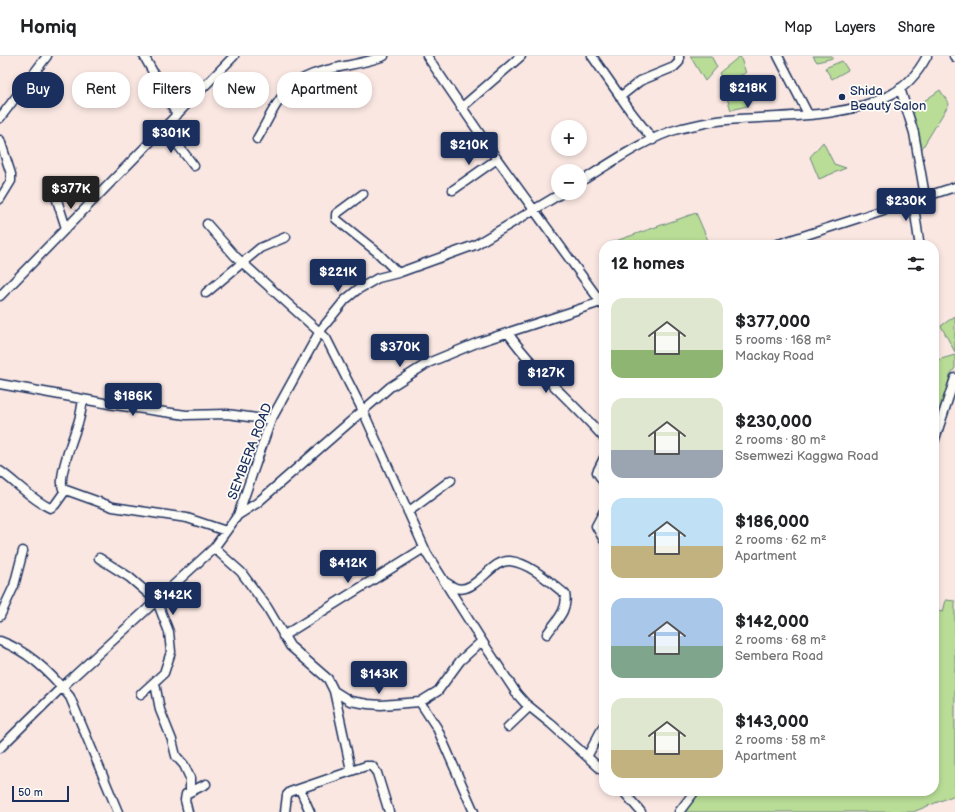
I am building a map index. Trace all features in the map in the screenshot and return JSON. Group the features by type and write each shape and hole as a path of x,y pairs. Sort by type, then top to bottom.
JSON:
{"street":[{"path":"0,118 47,56"},
{"path":"144,56 177,115"},
{"path":"0,295 234,56"},
{"path":"257,139 284,93 301,79 318,73 369,62 384,56"},
{"path":"426,56 460,108 599,298"},
{"path":"460,108 521,56"},
{"path":"592,56 620,97 653,140"},
{"path":"620,97 640,82 674,67 679,62 679,56"},
{"path":"778,56 808,114"},
{"path":"587,178 653,140 679,129 718,121 850,109 875,101 900,88 912,78 927,56"},
{"path":"900,88 914,132 925,196"},
{"path":"164,128 194,166"},
{"path":"0,140 11,174 11,181 0,200"},
{"path":"453,190 497,159"},
{"path":"790,240 955,187"},
{"path":"363,194 336,214 336,220 377,252 398,273"},
{"path":"57,200 66,228"},
{"name":"SEMBERA ROAD","path":"0,748 62,687 214,548 238,515 271,420 320,331 345,300 357,290 378,278 398,273 475,245 551,200"},
{"path":"913,200 919,240"},
{"path":"207,224 242,263 320,331 330,344 363,411 424,548 482,641 517,694 599,767"},
{"path":"206,293 260,248 286,238"},
{"path":"238,515 257,503 390,387 428,363 454,351 599,304"},
{"path":"508,333 532,365 560,393 581,411 599,432"},
{"path":"939,427 955,378"},
{"path":"0,384 186,415 227,414 271,420"},
{"path":"83,399 80,418 67,456 61,484 65,491 112,507 187,518 226,532"},
{"path":"0,471 15,481 24,492 50,508 55,505 65,491"},
{"path":"408,512 451,480"},
{"path":"599,520 596,526 599,531"},
{"path":"214,548 241,572 267,607 290,646 328,679 334,691 352,770"},
{"path":"283,636 424,548"},
{"path":"0,616 14,586 23,551"},
{"path":"99,558 129,577 157,601 169,632 171,652 164,673 155,683 141,694"},
{"path":"444,581 456,588 462,588 474,583 500,562 508,560 522,564 565,594 567,602 563,611 547,634"},
{"path":"0,641 32,659 62,687 70,697 118,812"},
{"path":"334,691 350,701 368,704 381,705 420,702 438,691 460,661 482,641"},
{"path":"155,683 160,710 172,740 176,756 184,765 190,778 190,791"},
{"path":"420,702 437,728 474,812"},
{"path":"508,727 529,706"},
{"path":"588,756 599,735"},
{"path":"285,812 286,795 290,792 352,770 372,766 377,773 389,812"},
{"path":"188,812 185,797 190,791 206,784"},
{"path":"300,789 310,812"},
{"path":"627,796 641,812"},
{"path":"679,812 691,796"}],"green space":[{"path":"690,56 711,56 717,67 705,81"},
{"path":"740,56 746,73 724,82 719,73"},
{"path":"813,56 832,56 833,58 817,62"},
{"path":"842,61 848,70 832,79 825,68"},
{"path":"744,80 747,106 731,110 724,89"},
{"path":"940,90 949,104 921,150 911,110"},
{"path":"823,142 834,164 846,168 819,179 810,157"},
{"path":"696,213 708,240 619,240"},
{"path":"955,316 955,352 941,326"},
{"path":"955,355 955,368 950,375 947,394 939,413 939,360"},
{"path":"946,600 955,601 955,795 913,812 685,812 696,796 939,796 939,611 943,612"}],"place":[{"name":"Shida Beauty Salon","path":"842,97"}]}
